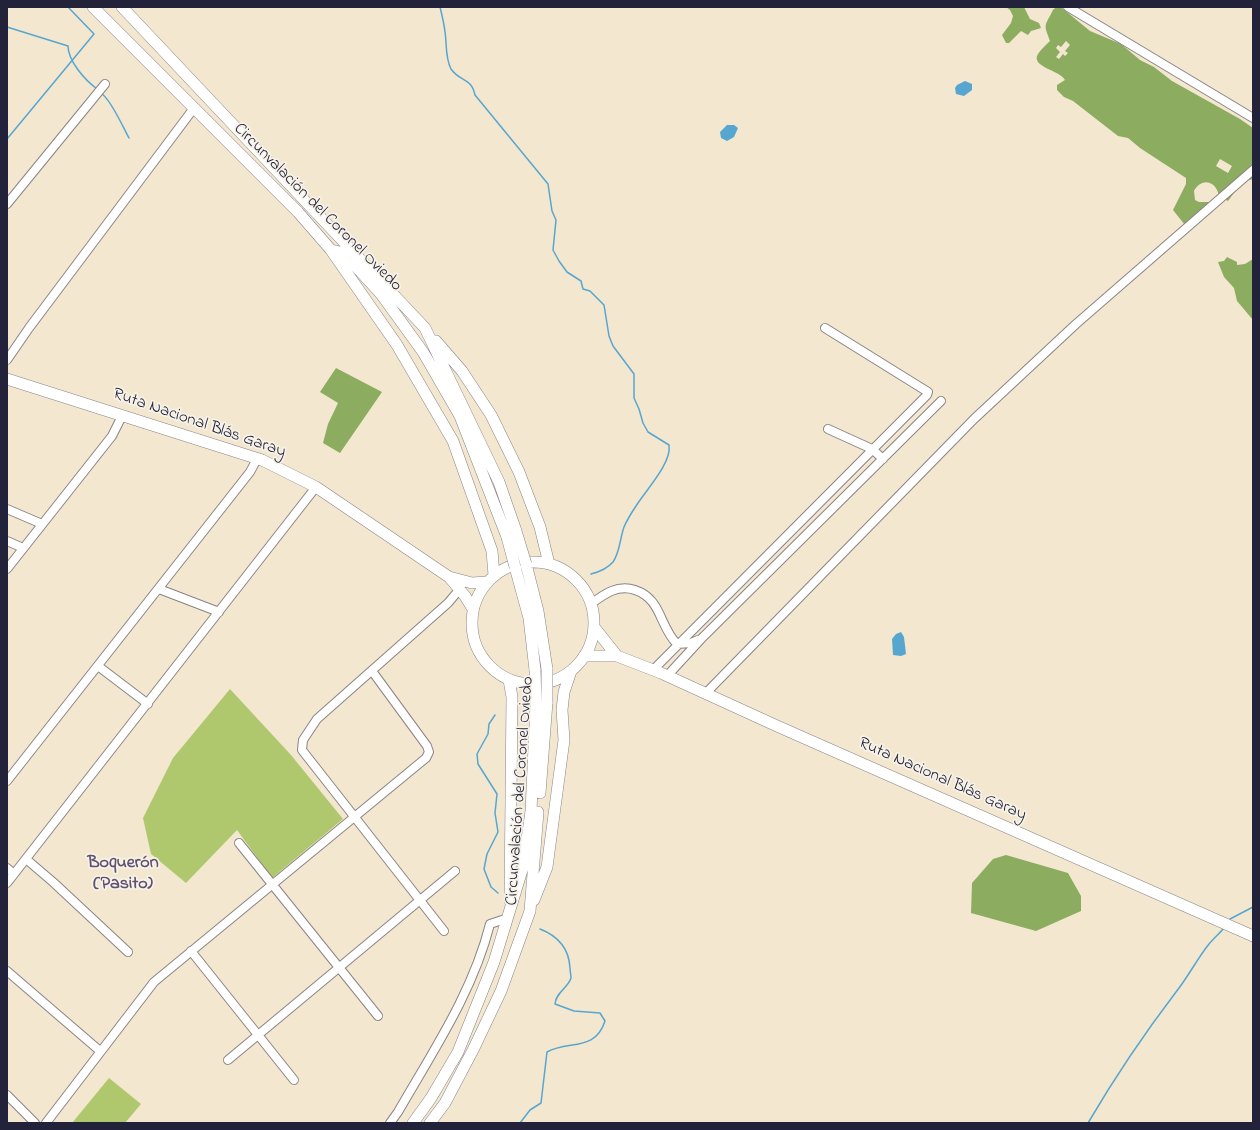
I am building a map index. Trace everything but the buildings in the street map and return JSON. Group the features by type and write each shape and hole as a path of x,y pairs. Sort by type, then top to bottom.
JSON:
{"highway":[{"name":"Circunvalación del Coronel Oviedo","path":"93,7 298,212 331,250 340,252 349,259 381,294 423,352 460,416 512,534"},
{"name":"Circunvalación del Coronel Oviedo","path":"122,7 425,328 499,482 520,566 529,618 535,670 542,702 530,911 501,990 474,1048 445,1103 430,1123"},
{"path":"331,250 397,345 452,440 492,551 490,579"},
{"path":"425,328 462,371 492,415 518,472 537,520 549,564"},
{"name":"Ruta Nacional Blás Garay","path":"8,382 257,459 316,487 449,577 465,596 473,609"},
{"path":"538,562 549,564 560,568 575,579 586,593 591,604 594,627 589,647 584,656 571,671 557,679 541,684 530,684 509,680 491,668 478,651 472,631 473,609 480,591 490,579 515,564 538,562"},
{"name":"Circunvalación del Coronel Oviedo","path":"413,1123 458,1052 494,962 524,867 547,669 538,611 520,566"},
{"name":"Ruta Nacional Blás Garay","path":"449,577 472,583 490,579"},
{"path":"594,627 617,656"},
{"name":"Ruta Nacional Blás Garay","path":"584,656 617,656 653,670 1253,936"},
{"path":"530,911 547,867 564,740 562,710 564,692 571,671"},
{"path":"509,680 512,697 509,914"}],"street":[{"path":"1068,7 1253,118"},
{"path":"7,204 105,84"},
{"path":"7,360 194,108"},
{"path":"706,694 974,419 1076,324 1253,170"},
{"path":"653,670 677,644 928,392 825,328"},
{"path":"667,676 701,639 941,401"},
{"path":"7,569 112,436 122,416"},
{"path":"828,429 872,449 883,458"},
{"path":"7,781 250,472 257,459"},
{"path":"7,883 316,487"},
{"path":"814,506 828,514"},
{"path":"7,509 42,524"},
{"path":"7,541 23,548"},
{"path":"591,604 606,592 627,587 646,594 655,605 677,644"},
{"path":"159,589 219,612"},
{"path":"444,931 302,750 303,740 317,719 448,603 459,590"},
{"path":"670,634 687,635"},
{"path":"677,644 691,643 701,639"},
{"path":"98,666 148,704"},
{"path":"46,1123 154,982 426,758 429,752 427,746 372,670"},
{"path":"239,843 378,1016"},
{"path":"26,859 128,952"},
{"path":"7,868 14,874"},
{"path":"228,1060 455,871"},
{"path":"390,1123 398,1112 459,1007 485,946 490,924 509,914"},
{"path":"191,951 294,1080"},
{"path":"7,971 100,1051"},
{"path":"7,1095 35,1123"}],"green space":[{"path":"1006,7 1024,7 1030,19 1039,23 1041,28 1031,31 1028,35 1021,31 1009,43 1006,43 1002,35 1011,23 1013,16 1010,10"},
{"path":"1057,7 1062,8 1090,31 1121,44 1140,60 1154,67 1172,81 1240,119 1253,128 1253,179 1242,182 1228,201 1219,196 1212,184 1205,182 1201,184 1194,191 1195,200 1199,202 1209,202 1210,207 1185,225 1173,210 1186,184 1186,178 1140,148 1128,138 1118,136 1073,101 1064,97 1057,90 1057,85 1065,80 1038,62 1038,54 1050,41 1046,30 1047,22","holes":["1066,41 1070,45 1065,51 1068,53 1065,56 1063,54 1059,59 1056,57 1060,52 1056,48 1058,45 1061,47","1220,159 1232,166 1228,173 1216,166"]},
{"path":"1227,257 1237,262 1237,265 1245,264 1253,259 1253,320 1237,301 1234,288 1224,277 1218,262 1224,261"},
{"path":"336,368 382,392 340,453 323,443 328,424 338,403 320,392"},
{"path":"230,689 291,755 343,819 272,878 237,830 186,883 151,854 143,818 173,758"},
{"path":"1006,855 1068,873 1081,896 1081,911 1036,931 971,913 972,883 993,859"},
{"path":"109,1078 141,1104 125,1123 72,1123"}],"water":[{"path":"965,81 972,84 972,90 964,96 956,94 955,88 957,85"},
{"path":"727,125 734,125 738,128 734,137 727,141 721,138 720,132"},
{"path":"901,632 904,637 906,654 901,656 893,655 892,639 896,634"}],"waterway":[{"path":"7,139 94,34 68,7"},
{"path":"440,7 445,29 446,51 451,69 454,73 471,85 475,95 548,184 552,211 556,220 553,250 567,272 581,281 583,289 590,291 604,305 609,336 613,346 634,374 634,398 643,423 648,432 669,445 667,460 663,468 625,524 617,554 613,562 603,570 591,574"},
{"path":"7,27 68,46 71,58 78,70 87,81 97,89"},
{"path":"102,94 113,108 129,138"},
{"path":"495,715 489,724 488,734 477,754 478,764 497,794 495,813 498,832 487,854 484,869 491,887 498,893"},
{"path":"1230,919 1253,907"},
{"path":"520,1123 530,1110 541,1103 547,1052 555,1048 580,1044 588,1041 601,1031 605,1021 600,1013 574,1011 555,1004 558,996 571,978 569,961 565,949 557,939 540,929"},
{"path":"1088,1123 1119,1072 1141,1040 1205,950 1223,929"}],"district":[{"name":"Boquerón (Pasito)","path":"123,874"}]}
